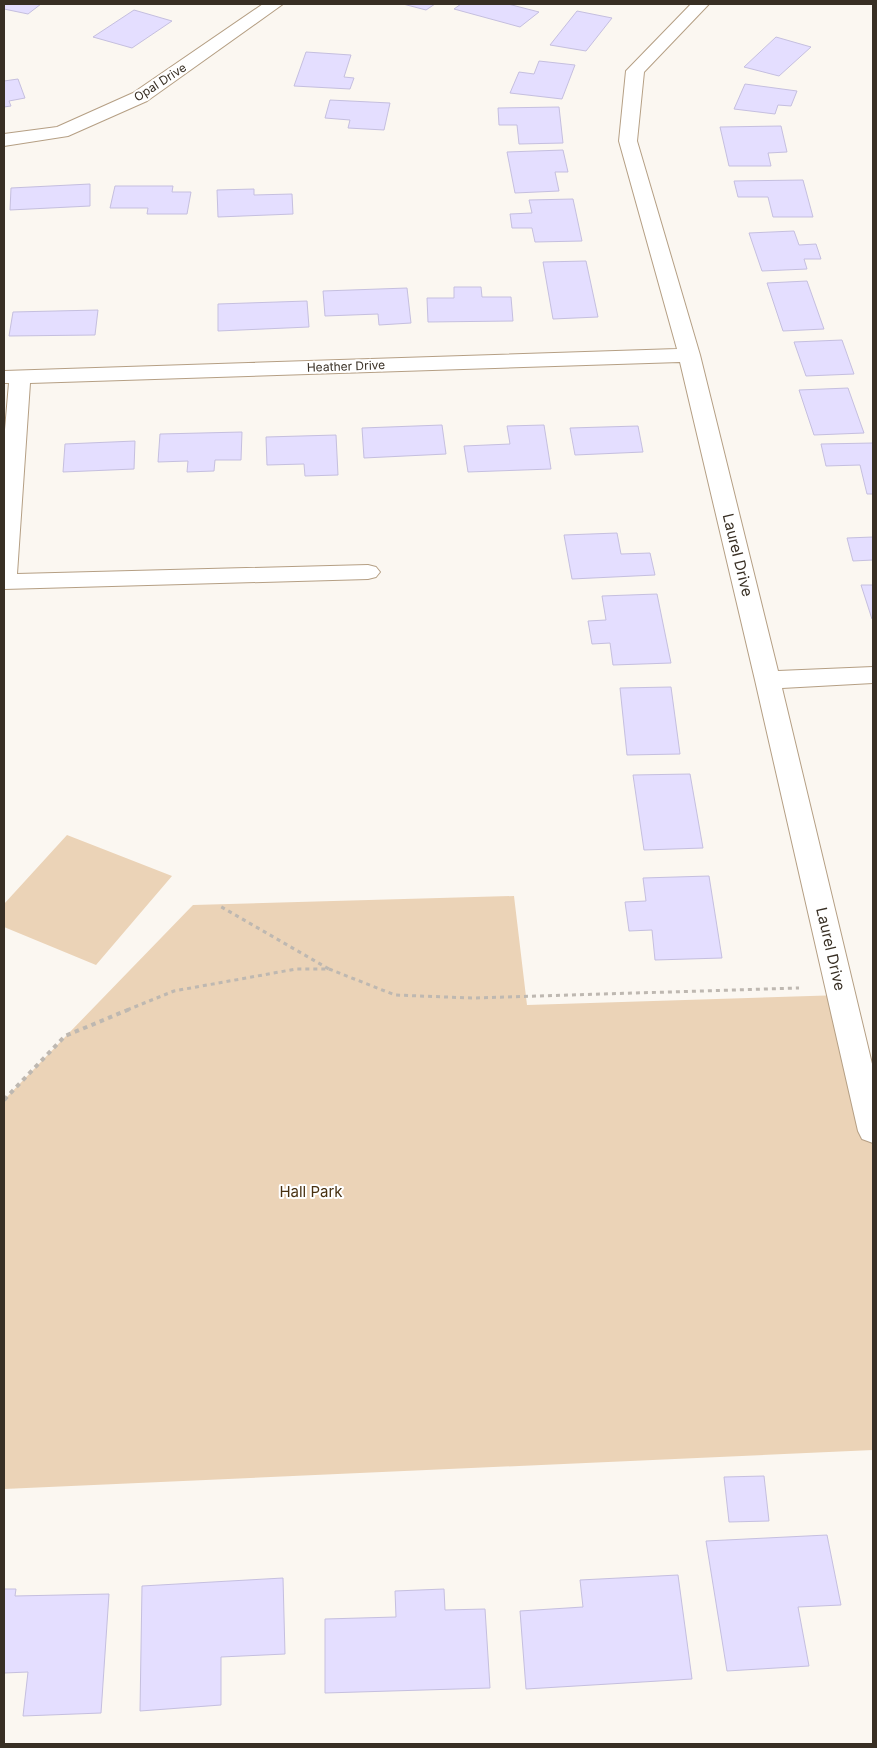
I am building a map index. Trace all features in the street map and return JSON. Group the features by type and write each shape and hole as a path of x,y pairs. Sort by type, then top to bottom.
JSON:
{"street":[{"name":"Opal Drive","path":"4,140 61,132 140,97 274,4"},
{"name":"Laurel Drive","path":"700,4 634,71 628,141 689,355 768,680 873,1131"},
{"name":"Heather Drive","path":"12,377 689,355"},
{"path":"12,377 4,582 368,572"},
{"path":"768,680 873,675"}],"path":[{"path":"218,905 329,969 396,995 472,998 798,988"},
{"path":"4,1100 66,1036 174,992 296,969 329,969"}],"green space":[{"path":"67,835 172,876 96,965 4,927 4,904"},
{"name":"Hall Park","path":"514,896 527,1005 842,995 873,1134 873,1450 4,1489 4,1100 193,905"}],"building":[{"path":"4,4 41,4 28,14 4,9"},
{"path":"403,4 435,4 426,10"},
{"path":"461,4 508,4 539,12 520,27 454,9"},
{"path":"134,10 172,21 132,48 93,37"},
{"path":"577,11 612,18 586,51 550,45"},
{"path":"776,37 811,47 779,76 744,67"},
{"path":"306,52 351,55 344,77 354,78 350,89 294,86"},
{"path":"539,61 575,65 562,99 510,93 519,72 534,74"},
{"path":"18,79 25,98 9,101 11,106 4,107 4,81"},
{"path":"745,84 797,91 791,106 778,105 775,114 734,109"},
{"path":"330,100 390,103 384,130 348,128 350,120 325,118"},
{"path":"559,107 563,143 519,144 517,125 499,125 498,108"},
{"path":"781,126 787,152 768,153 771,166 729,166 720,127"},
{"path":"563,150 568,172 555,172 559,191 515,193 507,152"},
{"path":"803,180 813,217 773,217 768,197 738,197 734,181"},
{"path":"90,184 90,206 10,210 11,188"},
{"path":"115,186 173,186 172,192 191,192 187,214 147,214 148,208 110,208"},
{"path":"254,189 254,195 292,194 293,214 218,217 217,190"},
{"path":"573,199 582,241 535,242 532,228 512,228 510,214 532,213 529,200"},
{"path":"794,231 799,245 816,244 821,259 804,259 807,269 762,271 749,233"},
{"path":"586,261 598,317 553,319 543,262"},
{"path":"807,281 824,329 783,331 767,283"},
{"path":"454,287 481,287 482,297 511,297 513,321 428,322 427,298 454,298"},
{"path":"407,288 411,323 379,325 378,314 325,316 323,291"},
{"path":"307,301 309,327 218,331 218,304"},
{"path":"98,310 95,335 9,336 13,312"},
{"path":"842,340 854,374 806,376 794,342"},
{"path":"848,388 864,433 814,435 799,390"},
{"path":"442,425 446,454 364,458 362,428"},
{"path":"544,425 551,469 468,472 464,446 510,444 507,426"},
{"path":"638,426 643,452 575,455 570,428"},
{"path":"242,432 241,460 215,460 214,471 187,472 188,461 158,462 160,434"},
{"path":"336,435 338,475 305,476 304,464 267,465 266,437"},
{"path":"135,441 134,469 63,472 65,444"},
{"path":"873,443 873,494 867,494 860,465 826,466 821,444"},
{"path":"617,533 621,554 650,553 655,575 572,579 564,535"},
{"path":"873,537 873,560 853,561 847,538"},
{"path":"861,585 873,585 873,619 872,619"},
{"path":"657,594 671,663 613,665 610,643 592,644 588,621 606,620 602,596"},
{"path":"671,687 680,754 627,755 620,688"},
{"path":"690,774 703,848 644,850 633,775"},
{"path":"709,876 722,958 655,960 652,930 629,931 625,902 646,901 643,878"},
{"path":"764,1476 769,1521 729,1522 724,1477"},
{"path":"827,1535 841,1605 798,1607 809,1666 727,1671 706,1541"},
{"path":"678,1575 692,1679 526,1689 520,1611 583,1607 580,1580"},
{"path":"283,1578 285,1654 221,1657 221,1705 140,1711 142,1586"},
{"path":"4,1589 16,1589 15,1596 109,1594 101,1713 23,1716 28,1672 4,1673"},
{"path":"444,1589 445,1610 485,1609 490,1688 325,1693 325,1619 396,1617 395,1591"}]}
